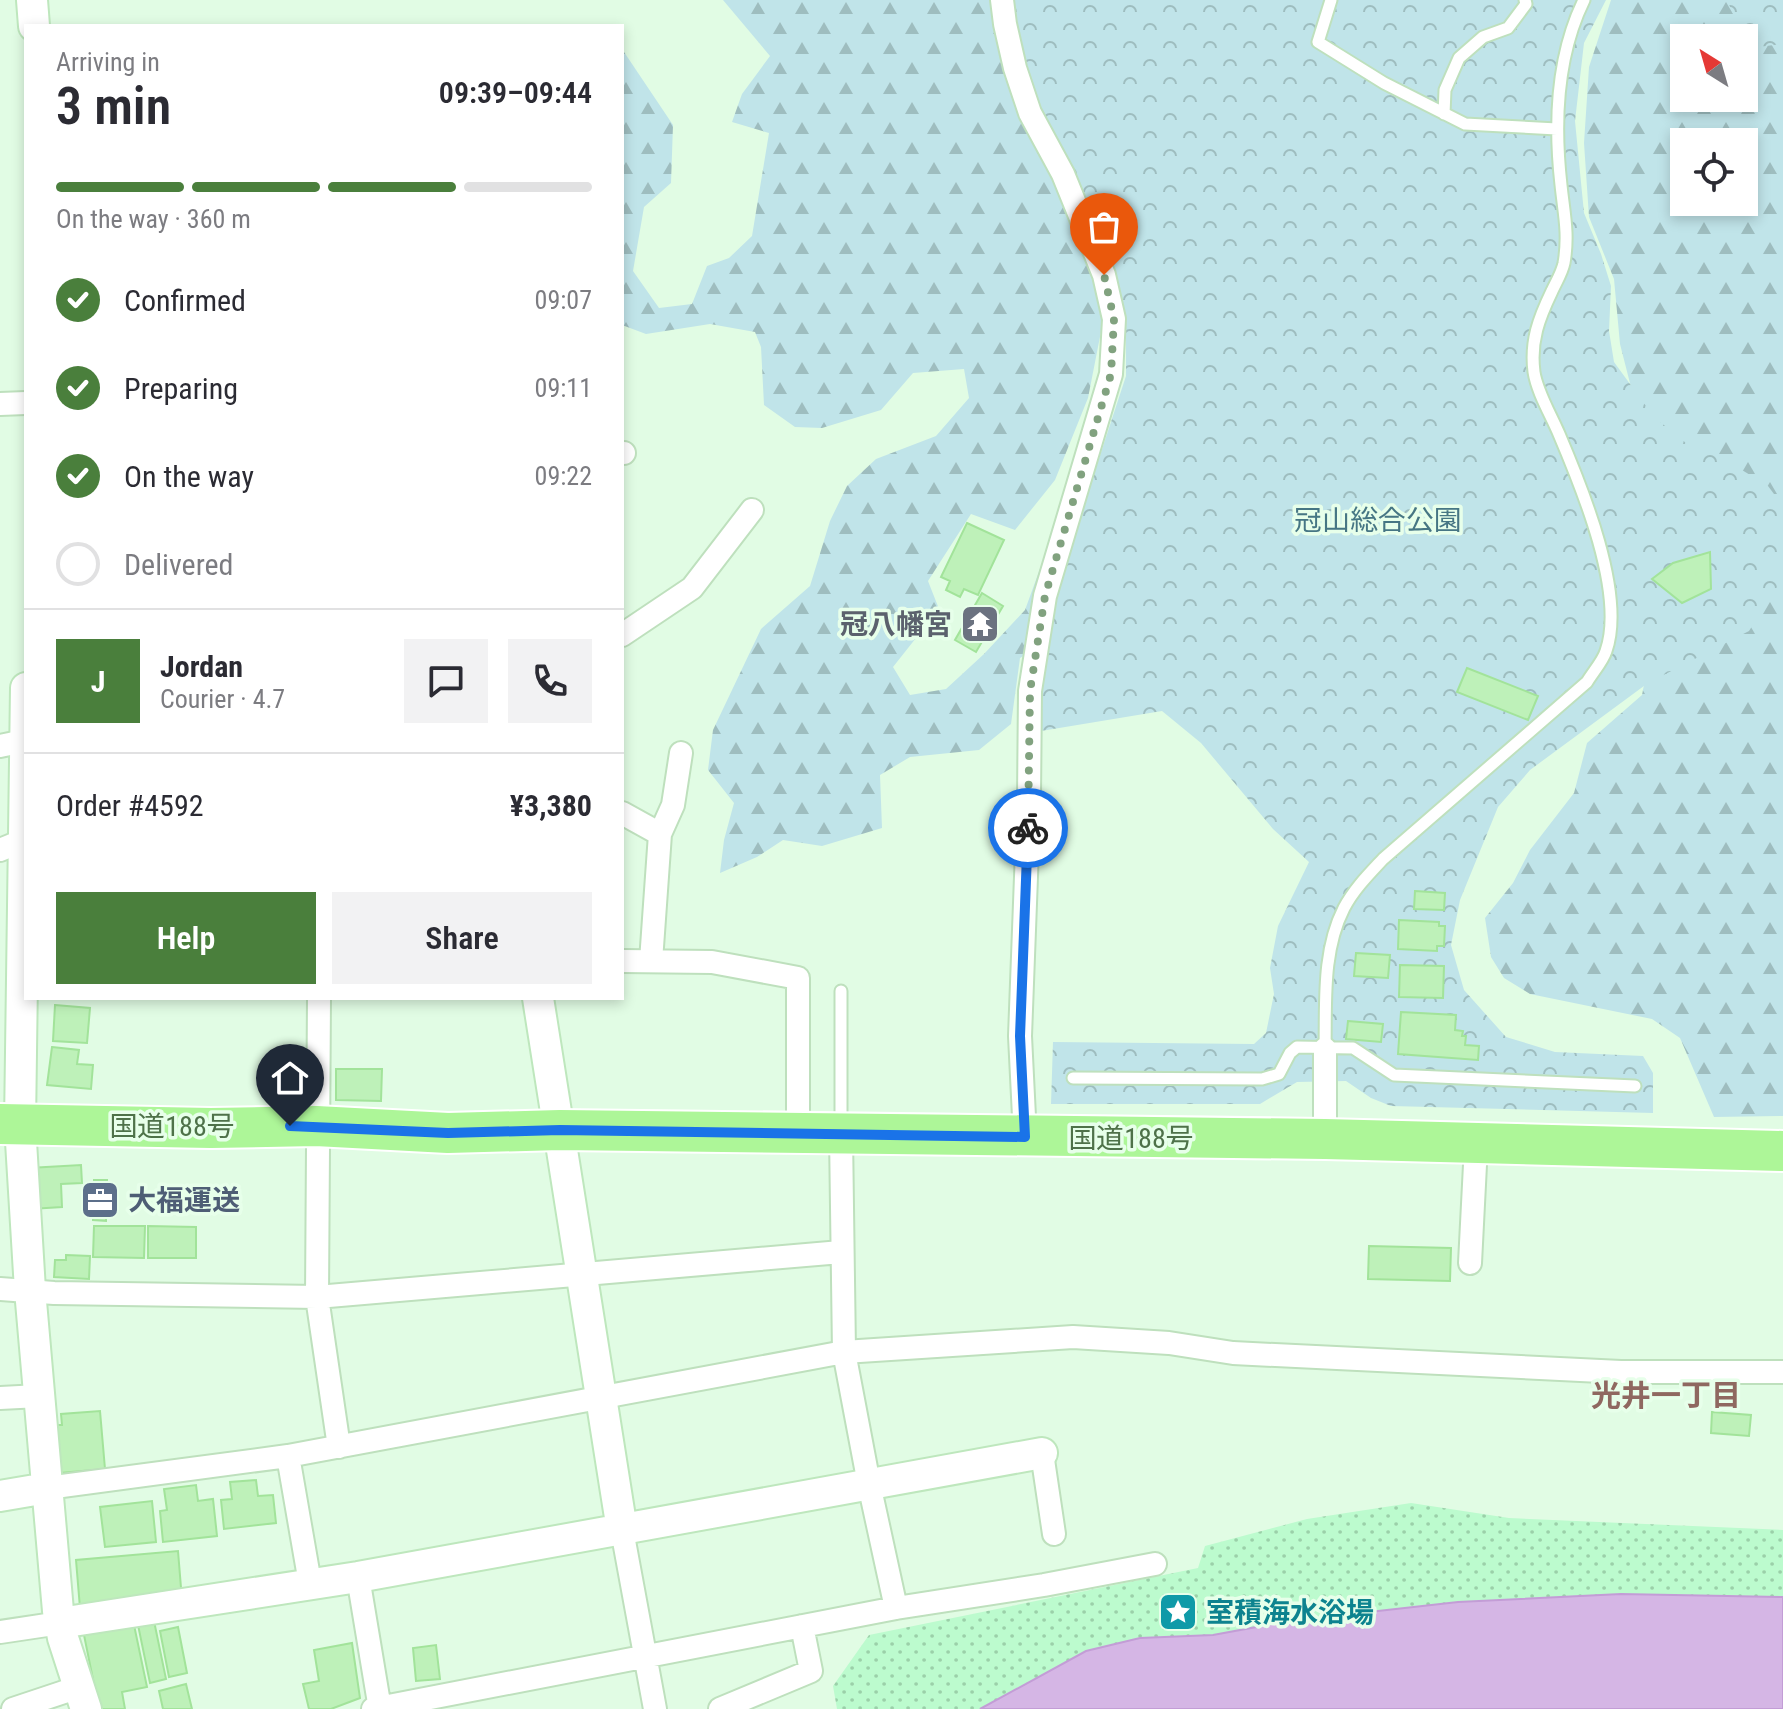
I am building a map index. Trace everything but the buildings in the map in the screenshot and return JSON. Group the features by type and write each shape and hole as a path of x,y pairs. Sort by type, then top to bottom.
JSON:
{"highway":[{"name":"国道188号","path":"10,1124 211,1128 316,1126 448,1133 560,1130 1325,1139 1783,1151"}],"street":[{"path":"32,0 34,24"},
{"path":"1002,0 1015,68 1030,113 1063,174 1104,275 1114,319 1111,374 1045,596 1030,691 1020,1036 1025,1137"},
{"path":"0,404 24,403"},
{"path":"624,634 692,588 752,510"},
{"path":"24,701 12,744 11,846 24,951"},
{"path":"651,961 660,834 673,805 681,753"},
{"path":"624,814 660,834"},
{"path":"624,961 712,962 798,978 798,1134"},
{"path":"13,1709 82,1698 60,1623 39,1396 15,1290 10,1124 24,970"},
{"path":"319,1000 317,1297 339,1447"},
{"path":"538,1000 600,1398 655,1709"},
{"path":"1325,1049 1325,1139"},
{"path":"841,1134 844,1352 896,1608"},
{"path":"1470,1263 1476,1145"},
{"path":"15,1290 317,1297 841,1252"},
{"path":"0,1496 288,1456 844,1352 1073,1337 1169,1343 1233,1353 1621,1372 1783,1372"},
{"path":"0,1398 39,1396"},
{"path":"0,1632 358,1577 1042,1453 1054,1534"},
{"path":"288,1456 310,1583"},
{"path":"358,1577 377,1708 896,1608 1155,1564"},
{"path":"720,1709 811,1671 802,1626"}],"lane":[{"path":"1331,0 1318,42 1384,83 1465,124 1557,129"},
{"path":"1444,114 1445,90 1459,58 1483,37 1508,28 1526,4 1525,0"},
{"path":"1325,1049 1327,963 1344,908 1362,881 1383,859 1587,682 1606,651 1611,623 1607,576 1591,515 1534,375 1533,340 1537,322 1563,268 1568,236 1557,129 1560,74 1584,0"},
{"path":"841,991 841,1134"},
{"path":"1073,1078 1262,1079 1279,1074 1290,1053 1297,1047 1353,1048 1394,1075 1635,1086"}],"green space":[{"path":"723,0 1077,0 1107,301 1088,398 1055,480 1015,530 971,514 928,581 939,609 893,667 910,695 946,689 1025,610 1041,566 1102,521 1069,629 1020,658 1011,724 979,750 910,757 880,775 882,828 822,846 783,840 757,857 720,873 724,840 734,803 708,770 713,730 761,629 810,586 830,521 847,486 876,459 936,436 969,398 964,369 913,373 881,410 822,428 795,427 764,405 761,347 755,332 710,324 646,334 624,326 624,52 673,125 671,183 644,207 633,271 659,308 692,304 707,266 729,258 752,236 769,133 732,122 742,94 770,56"},
{"name":"冠山総合公園","path":"1013,0 1606,0 1584,43 1575,121 1584,213 1611,286 1609,331 1614,362 1654,417 1686,443 1724,459 1768,486 1783,506 1782,579 1749,631 1648,683 1530,770 1498,807 1460,900 1451,945 1464,990 1506,1037 1555,1052 1643,1056 1653,1073 1653,1113 1391,1106 1371,1098 1346,1081 1297,1082 1260,1104 1051,1104 1053,1042 1254,1044 1266,1033 1274,994 1270,968 1278,926 1309,862 1273,829 1201,743 1162,711 1041,731 1040,694 1053,599 1126,376 1126,329 1113,274 1036,105 1023,64 1012,12"},
{"path":"1611,0 1758,0 1783,8 1783,1116 1714,1117 1680,1038 1652,1019 1530,994 1504,978 1491,957 1485,918 1513,883 1530,850 1574,793 1587,743 1642,695 1647,669 1634,399 1620,344 1614,279 1589,217 1584,143 1589,67"},
{"path":"1727,0 1783,0 1783,44 1758,47 1758,24 1740,24"}],"sand":[{"name":"室積海水浴場","path":"1411,1503 1509,1518 1783,1530 1783,1597 1621,1594 1458,1602 1289,1621 1213,1635 1140,1638 1086,1651 980,1709 837,1709 833,1686 869,1635 1198,1568 1205,1546 1307,1519"}],"shaded area":[{"path":"1621,1594 1783,1597 1783,1709 980,1709 1086,1651 1140,1638 1213,1635 1289,1621 1458,1602"}],"way so far":[{"path":"1028,828 1030,691 1045,596 1111,374 1114,319 1104,275"}],"place":[{"name":"冠八幡宮","path":"980,624"},
{"name":"大福運送","path":"100,1200"},
{"name":"室積海水浴場","path":"1178,1612"}],"district":[{"name":"光井一丁目","path":"1666,1396"}],"route":[{"path":"290,1126 448,1133 560,1130 1025,1137 1020,1036 1028,828"}]}
